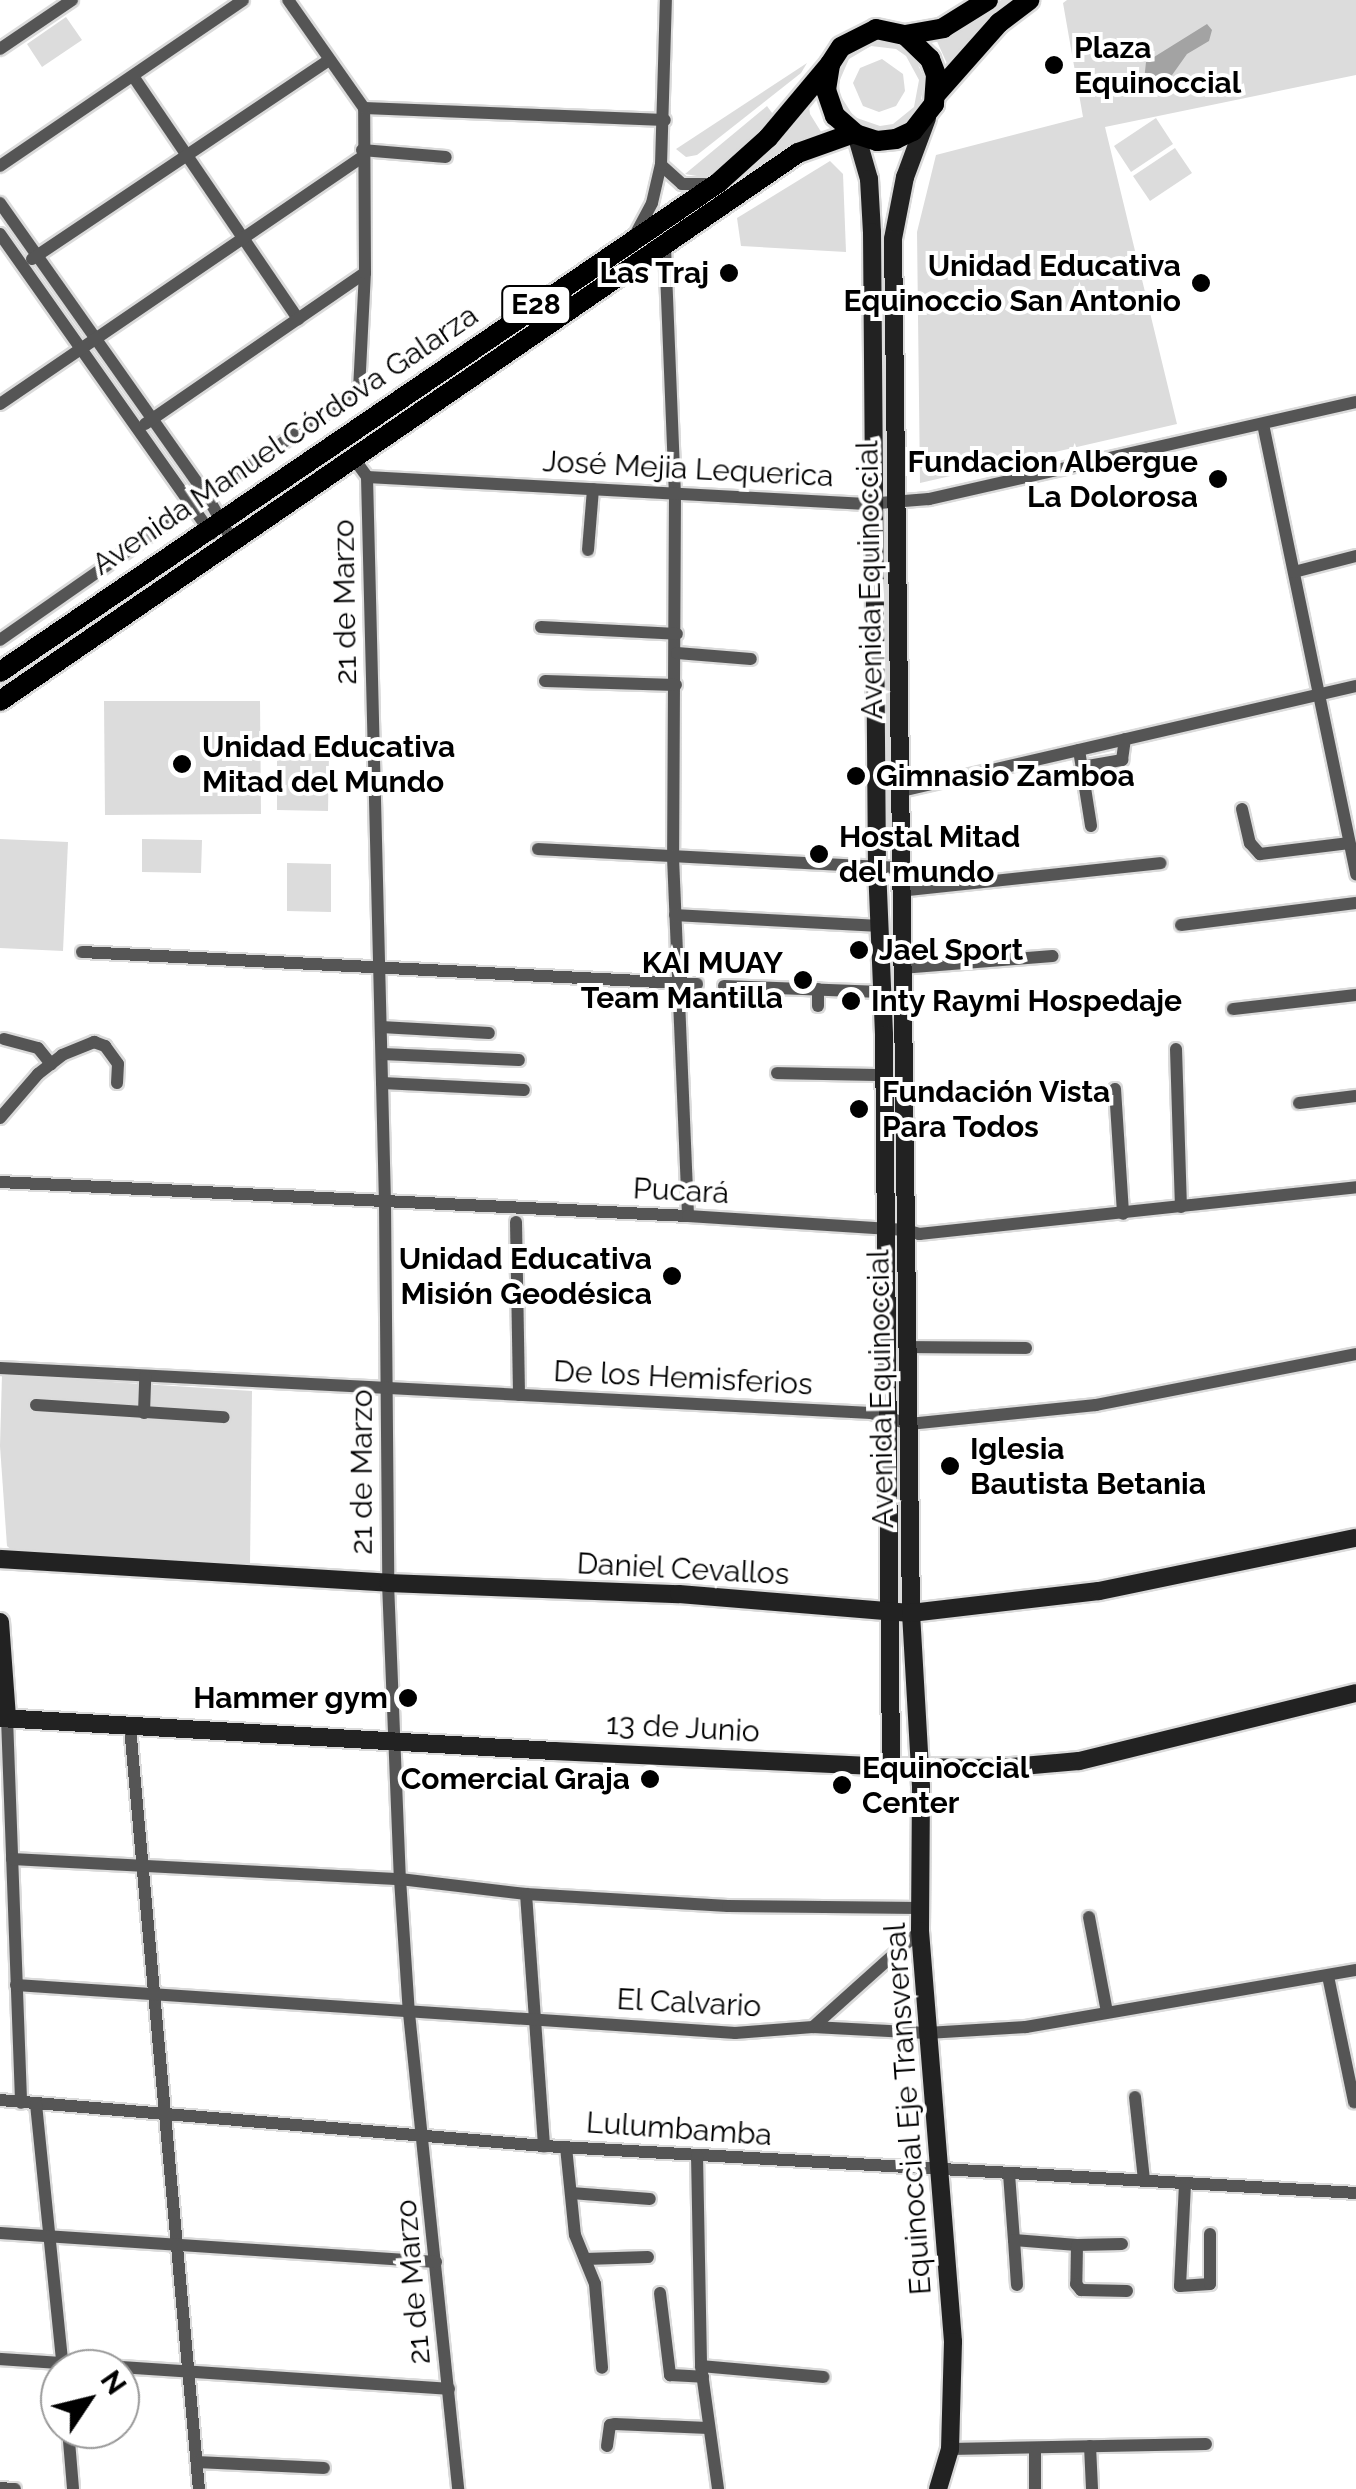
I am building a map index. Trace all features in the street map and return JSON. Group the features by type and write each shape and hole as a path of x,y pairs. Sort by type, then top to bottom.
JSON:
{"main road":[{"name":"E28","path":"830,64 840,47 866,31 905,35 944,28 988,0"},
{"path":"927,118 936,93 991,31 1029,0"},
{"path":"905,35 930,59 936,93"},
{"path":"830,64 829,104 855,134"},
{"name":"Avenida Manuel Córdova Galarza","path":"0,672 718,183 768,138 830,64"},
{"name":"E28","path":"855,134 877,141 896,139 927,118"},
{"name":"Avenida Equinoccial","path":"918,1766 911,1612 893,239 905,177 927,118"},
{"name":"Avenida Manuel Córdova Galarza","path":"0,701 352,456 665,248 798,153 855,134"},
{"name":"Avenida Equinoccial","path":"855,134 872,208 876,867 884,1075 891,1767"},
{"name":"Daniel Cevallos","path":"0,1559 388,1584 679,1594 911,1612 1098,1591 1356,1538"},
{"path":"0,1622 3,1718"},
{"name":"13 de Junio","path":"3,1718 891,1767 1000,1768 1079,1761 1356,1693"},
{"name":"Equinoccial Eje Transversal","path":"918,1766 920,1931 953,2342 950,2449 938,2489"}],"street":[{"path":"0,49 72,0"},
{"path":"0,166 243,0"},
{"path":"0,640 359,390 365,273 364,108 288,0"},
{"path":"632,240 652,203 661,165 666,0"},
{"path":"22,266 329,60"},
{"path":"133,76 298,318"},
{"path":"364,108 665,120"},
{"path":"0,404 362,153 446,156"},
{"path":"661,165 682,184 718,183"},
{"path":"0,203 208,498 213,524"},
{"path":"1,237 192,509 213,524 227,544"},
{"path":"665,248 676,493 673,857 688,1216"},
{"path":"136,430 365,273"},
{"name":"José Mejia Lequerica","path":"367,477 876,503 929,499 1356,402"},
{"path":"1264,424 1316,695 1356,875"},
{"name":"21 de Marzo","path":"352,456 367,477 385,1202 388,1584 400,1879 409,2012 425,2136 458,2489"},
{"path":"588,550 593,489"},
{"path":"1294,572 1356,556"},
{"path":"541,627 676,634"},
{"path":"676,653 752,659"},
{"path":"545,681 676,686"},
{"path":"900,791 1356,686"},
{"path":"1088,766 1122,760 1125,739"},
{"path":"1078,750 1091,826"},
{"path":"1242,809 1250,843 1260,854 1349,843"},
{"path":"538,849 900,868"},
{"path":"900,891 1160,863"},
{"path":"1181,925 1356,903"},
{"path":"675,915 879,926"},
{"path":"82,952 697,984"},
{"path":"902,968 1053,956"},
{"path":"724,986 881,992"},
{"path":"818,989 818,1006"},
{"path":"1233,1008 1356,995"},
{"path":"381,1027 489,1034"},
{"path":"4,1039 38,1048 50,1064"},
{"path":"0,1118 50,1064 94,1042 105,1046 118,1064 117,1083"},
{"path":"1176,1049 1181,1207"},
{"path":"382,1054 519,1060"},
{"path":"777,1074 884,1075"},
{"path":"382,1082 524,1090"},
{"path":"1116,1090 1122,1214"},
{"path":"1299,1103 1356,1096"},
{"name":"Pucará","path":"0,1182 688,1216 920,1234 1356,1187"},
{"path":"516,1222 519,1395"},
{"path":"907,1348 1026,1348"},
{"name":"De los Hemisferios","path":"0,1368 872,1413 908,1424 1096,1406 1356,1354"},
{"path":"144,1412 145,1376"},
{"path":"36,1405 224,1417"},
{"path":"3,1718 12,1859 10,1976 21,2103"},
{"path":"130,1727 151,1992 192,2372 199,2489"},
{"path":"12,1859 400,1879 526,1894 728,1906 920,1908"},
{"path":"526,1894 544,2146"},
{"path":"1089,1917 1108,2012"},
{"path":"813,2027 920,1931"},
{"name":"El Calvario","path":"10,1976 151,1992 734,2033 813,2027 927,2034 1026,2027 1356,1970"},
{"path":"1328,1976 1354,2102"},
{"path":"1135,2097 1144,2180"},
{"name":"Lulumbamba","path":"0,2100 544,2146 941,2172 1356,2193"},
{"path":"36,2104 62,2349"},
{"path":"566,2147 576,2236 595,2284 602,2368"},
{"path":"697,2155 702,2372 718,2489"},
{"path":"1009,2174 1016,2286"},
{"path":"1185,2184 1180,2286 1210,2284 1210,2234"},
{"path":"571,2193 650,2199"},
{"path":"0,2233 436,2262"},
{"path":"1014,2240 1122,2244"},
{"path":"1077,2245 1076,2284 1081,2290 1127,2292"},
{"path":"585,2258 648,2257"},
{"path":"660,2294 670,2375 702,2372 824,2377"},
{"path":"0,2359 40,2363"},
{"path":"140,2370 449,2390"},
{"path":"606,2446 610,2426 615,2424 708,2428"},
{"path":"950,2449 1206,2444"},
{"path":"1090,2446 1092,2489"},
{"path":"1035,2448 1035,2489"},
{"path":"69,2449 72,2489"},
{"path":"198,2462 324,2468"},
{"path":"0,2488 15,2489"}],"shaded area":[{"path":"1001,0 1013,0 976,34 949,68 935,37"},
{"path":"1356,0 1356,75 1105,127 1177,424 920,483 917,232 936,155 1083,117 1063,3"},
{"path":"66,17 82,40 42,67 27,44"},
{"path":"1207,24 1212,30 1209,41 1187,54 1165,85 1153,87 1144,81 1146,62"},
{"path":"869,40 898,43 911,51 925,79 919,110 895,130 880,132 850,122 834,96 837,67 845,55","holes":["871,46 896,49 906,56 919,80 914,107 893,124 880,126 854,117 840,95 839,82 849,59"]},
{"path":"882,59 903,74 905,91 896,106 879,112 863,106 853,83 860,68"},
{"path":"807,63 801,73 697,155 686,157 676,149"},
{"path":"808,98 810,114 823,135 231,532 227,525 614,257"},
{"path":"767,106 775,117 709,178 685,174"},
{"path":"1156,118 1173,144 1131,172 1114,146"},
{"path":"1175,148 1192,173 1150,201 1133,176"},
{"path":"830,161 843,174 846,252 741,246 737,218"},
{"path":"883,532 890,532 894,833 885,832"},
{"path":"104,701 260,701 261,814 105,815"},
{"path":"277,753 329,754 328,811 277,810"},
{"path":"0,839 68,842 63,951 0,948"},
{"path":"142,839 202,840 201,873 142,872"},
{"path":"287,863 331,864 331,912 287,911"},
{"path":"2,1375 252,1391 250,1565 14,1552 7,1546 0,1446"}],"place":[{"name":"Plaza Equinoccial","path":"1054,65"},
{"name":"Las Traj","path":"729,273"},
{"name":"Unidad Educativa Equinoccio San Antonio","path":"1201,283"},
{"name":"Fundacion Albergue La Dolorosa","path":"1218,479"},
{"name":"Unidad Educativa Mitad del Mundo","path":"182,764"},
{"name":"Gimnasio Zamboa","path":"856,776"},
{"name":"Hostal Mitad del mundo","path":"819,854"},
{"name":"Jael Sport","path":"859,950"},
{"name":"KAI MUAY Team Mantilla","path":"803,980"},
{"name":"Inty Raymi Hospedaje","path":"851,1001"},
{"name":"Fundación Vista Para Todos","path":"859,1109"},
{"name":"Unidad Educativa Misión Geodésica","path":"672,1276"},
{"name":"Iglesia Bautista Betania","path":"950,1466"},
{"name":"Hammer gym","path":"408,1698"},
{"name":"Comercial Graja","path":"650,1779"},
{"name":"Equinoccial Center","path":"842,1785"}]}
